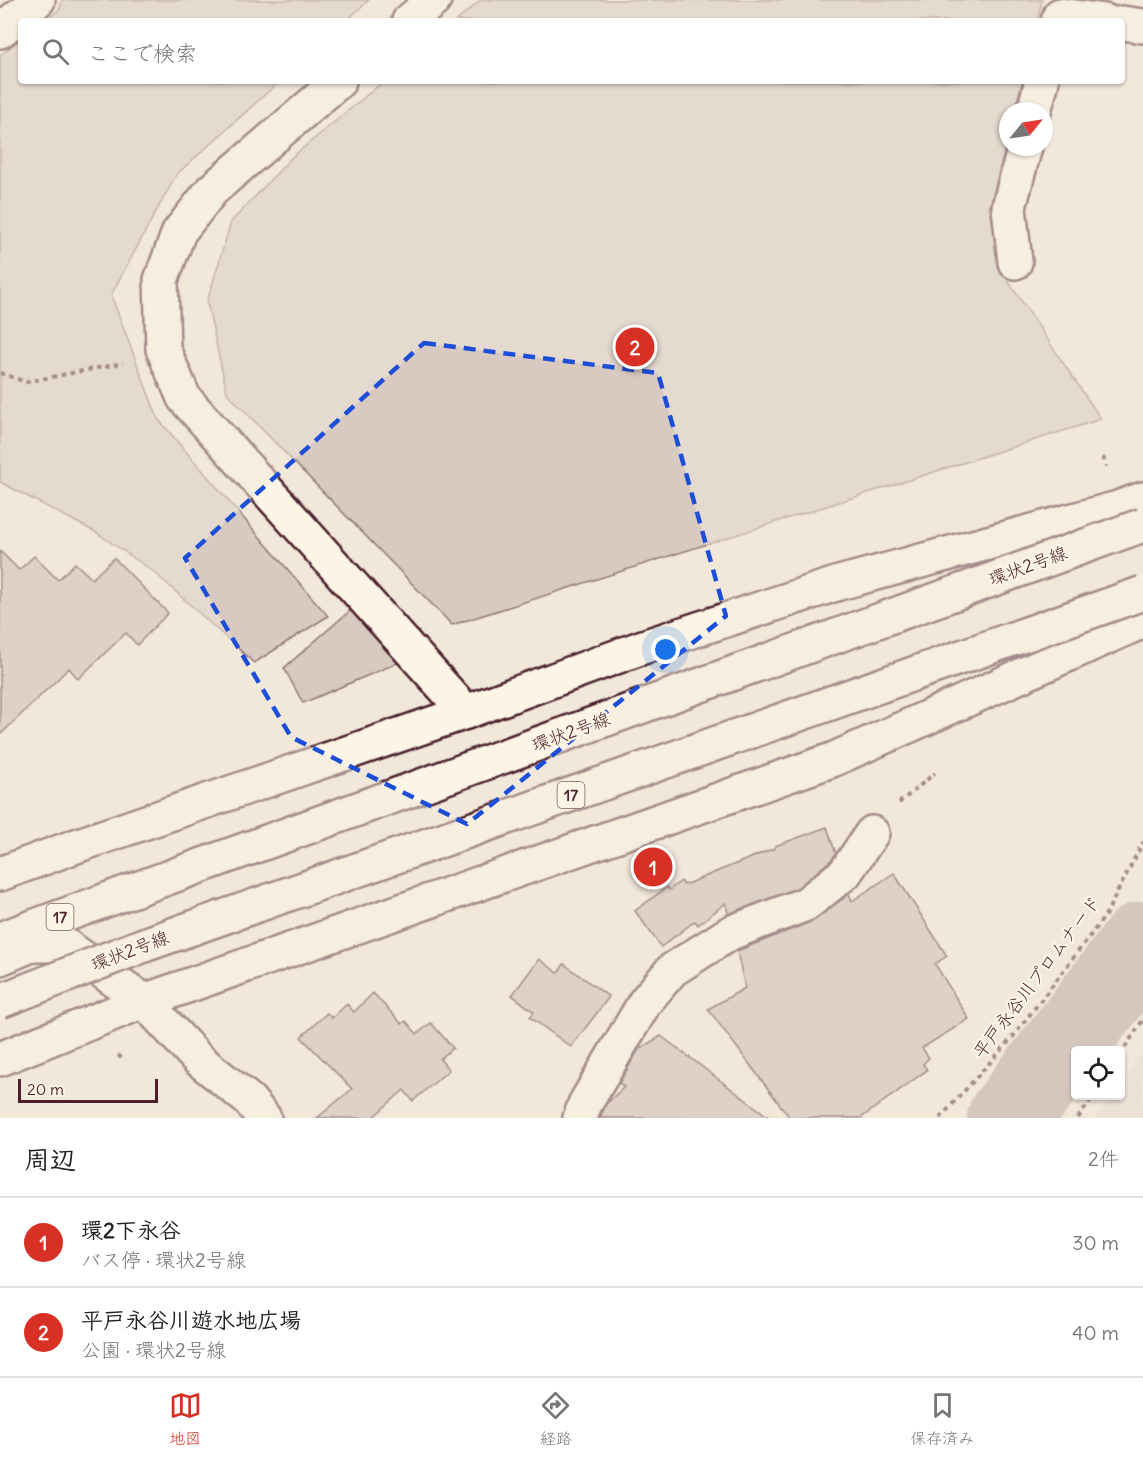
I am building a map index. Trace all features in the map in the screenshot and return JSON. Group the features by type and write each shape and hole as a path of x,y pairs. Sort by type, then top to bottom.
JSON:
{"main road":[{"path":"0,31 38,0"},
{"path":"413,18 434,0"},
{"path":"1059,18 1060,15 1082,18"},
{"path":"1125,23 1143,26"},
{"path":"336,84 212,190 179,232 161,280 163,349 184,398 466,712"},
{"path":"1036,102 1041,84"},
{"path":"1015,262 1009,207 1022,156"},
{"path":"0,874 466,712 643,647 839,583 1118,508 1143,499"},
{"name":"環状2号線","path":"0,939 1143,525"},
{"name":"環状2号線","path":"0,1001 155,941 1143,593"},
{"path":"0,1059 144,1001 832,760 1143,621"},
{"path":"580,1118 585,1104 645,1002 672,970 730,933 806,904 845,873 872,834"},
{"path":"0,958 31,945 65,945 144,1001 198,1059 249,1100 264,1118"}],"path":[{"path":"0,373 26,382 124,363"},
{"name":"平戸永谷川プロムナード","path":"940,1118 1012,1038 1105,916 1143,842"},
{"path":"1125,1047 1143,1020"},
{"path":"1078,1118 1091,1100"}],"highlighted area":[{"path":"424,343 658,373 726,616 467,824 291,737 185,558"}],"shaded area":[{"path":"62,0 369,0 349,18 49,18 60,9"},
{"path":"481,0 1042,0 1038,18 460,18"},
{"path":"18,41 18,84 277,84 176,175 111,295 158,419 328,616 254,663 154,572 97,533 0,482 0,55"},
{"path":"380,84 1021,84 1016,102 999,102 999,156 1003,156 989,209 1008,281 1101,419 452,625 227,393 207,302 231,222 291,158"},
{"path":"352,609 402,661 303,703 284,668"},
{"path":"1143,1051 1143,1118 1096,1118 1109,1100 1125,1100 1125,1078"}],"building":[{"path":"0,551 19,570 34,556 58,580 75,563 92,579 114,558 168,613 137,645 126,633 78,679 69,668 0,735"},
{"path":"827,827 836,854 797,888 728,914 726,903 698,925 695,921 661,947 635,911 667,887 669,890 681,881 684,885 775,848 775,846"},
{"path":"894,873 947,956 935,964 969,1019 922,1048 929,1058 923,1064 927,1070 861,1118 790,1118 708,1009 745,988 737,951 813,921 849,894 852,901"},
{"path":"539,959 558,973 564,964 609,997 571,1047 530,1017 534,1012 512,995"},
{"path":"373,993 402,1024 406,1021 417,1034 431,1023 453,1048 440,1059 449,1070 413,1101 404,1090 372,1118 317,1118 352,1089 301,1037 327,1013 332,1018 347,1004 354,1012"},
{"path":"661,1036 770,1118 600,1118 606,1104 624,1087 619,1083 639,1049"}],"waterway":[{"path":"1009,1118 1143,943"}],"place":[{"name":"平戸永谷川遊水地広場","path":"635,347"},
{"name":"環2下永谷","path":"653,867"}]}
